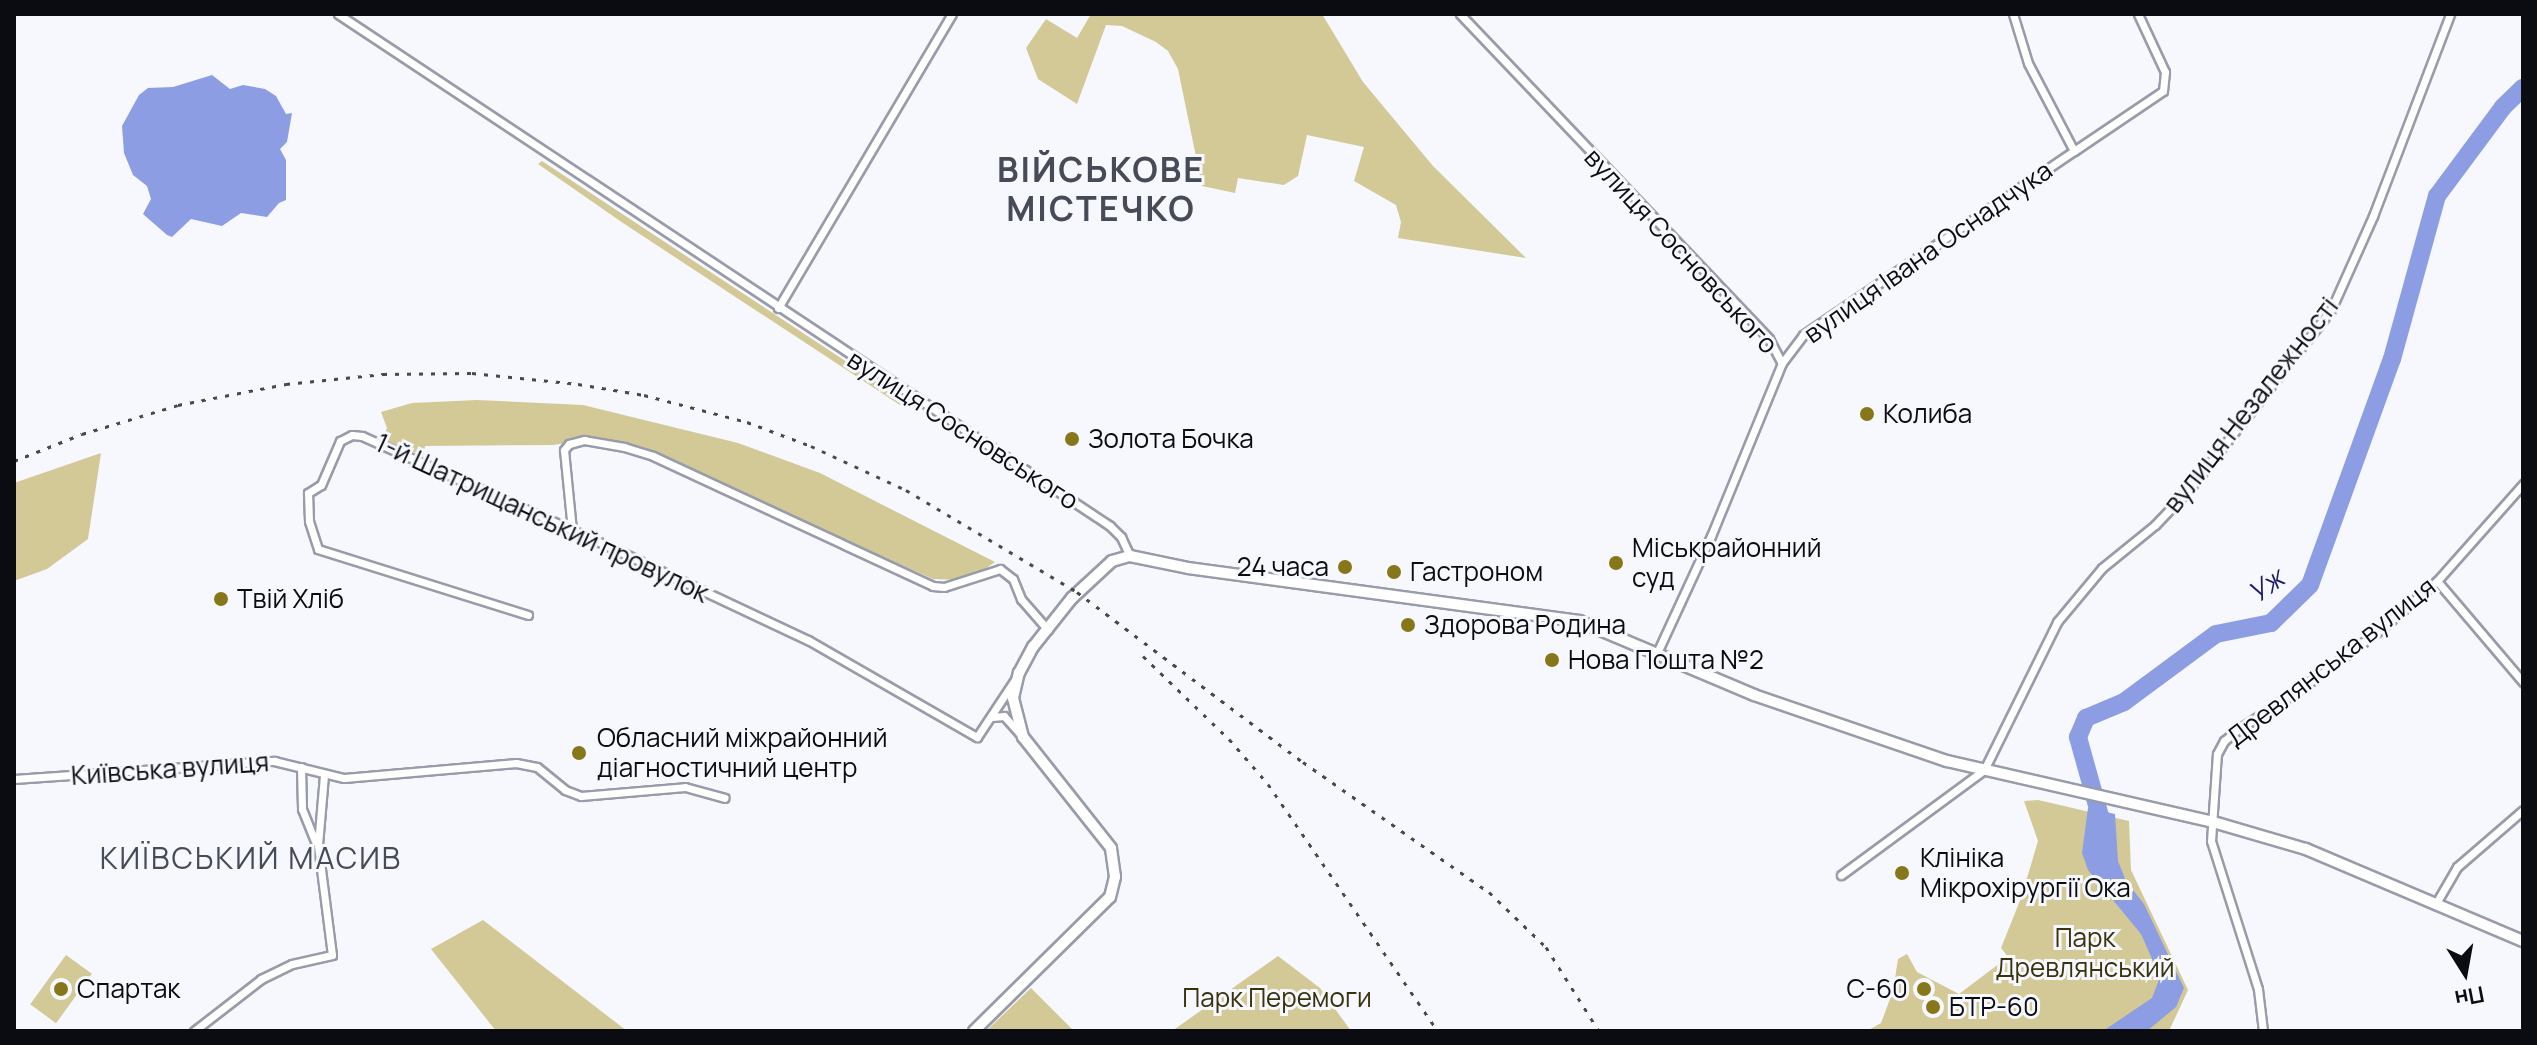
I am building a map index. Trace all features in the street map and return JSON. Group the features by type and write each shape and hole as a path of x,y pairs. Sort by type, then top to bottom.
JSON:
{"street":[{"name":"вулиця Сосновського","path":"338,14 1110,526 1121,537 1130,556"},
{"path":"778,308 952,14"},
{"name":"вулиця Сосновського","path":"1460,14 1769,339 1782,363 1711,536 1657,653"},
{"name":"вулиця Івана Оснадчука","path":"1782,363 1803,335 2074,151 2028,63 2013,14"},
{"path":"2074,151 2163,91 2167,80 2165,72 2138,14"},
{"name":"вулиця Незалежності","path":"1841,875 1984,770 2057,622 2102,568 2155,525 2191,487 2331,310 2365,237 2450,14"},
{"name":"1-й Шатрищанський провулок","path":"528,615 322,552 315,544 309,521 308,493 321,485 338,442 358,434 572,530 808,640 977,737 990,718"},
{"path":"572,530 563,460 565,448 584,440 624,447 653,456 933,586 944,587 1000,569 1013,579 1021,599 1048,630"},
{"name":"Древлянська вулиця","path":"2263,1031 2258,989 2211,841 2214,772 2224,741 2343,657 2437,581 2523,484"},
{"path":"990,718 1033,647 1072,598 1112,561 1130,556 1188,568 1579,621 1703,675 1835,725 1984,770 2210,821 2306,849 2523,941"},
{"path":"2437,581 2523,682"},
{"path":"1019,673 1014,707 1023,737"},
{"path":"974,1031 1091,919 1110,897 1115,877 1111,848 1004,716 990,718"},
{"name":"Київська вулиця","path":"14,779 274,761 324,775 375,776 520,763 537,767 565,790 581,796 685,787 725,798"},
{"path":"301,767 302,809 318,851"},
{"path":"194,1031 261,979 292,964 332,955 318,851 324,775"},
{"path":"2435,905 2457,867 2523,810"}],"green space":[{"path":"1091,14 1322,14 1363,82 1433,166 1526,258 1398,238 1401,222 1396,205 1354,181 1364,147 1307,135 1298,176 1284,185 1238,178 1235,193 1202,186 1178,69 1168,51 1156,42 1122,26 1106,25 1077,104 1038,79 1026,48 1046,19 1077,38"},
{"path":"542,161 903,399 906,409 623,223 538,164"},
{"path":"477,400 583,405 738,443 820,473 995,562 977,575 960,580 933,579 627,444 595,439 553,445 425,446 423,456 382,439 387,428 381,412 412,403"},
{"path":"101,453 88,539 47,569 14,581 14,483"},
{"name":"Парк Древлянський","path":"2038,800 2129,821 2131,870 2188,990 2169,1031 1867,1031 1881,1023 1893,991 1898,959 1907,954 1917,972 1959,994 2008,957 2001,948 2021,898 2038,841 2024,801"},
{"path":"483,920 627,1031 496,1031 431,949"},
{"name":"Спартак","path":"66,955 92,974 56,1023 30,1004"},
{"name":"Парк Перемоги","path":"1278,956 1320,988 1351,1031 1172,1031"},
{"path":"1031,988 1074,1031 986,1031"}],"water":[{"path":"212,75 230,89 243,85 265,89 276,96 286,114 292,113 287,142 280,149 286,160 286,200 279,203 267,217 241,213 222,226 191,219 172,237 143,214 151,199 147,186 133,175 124,153 122,126 139,95 148,88 173,87"},
{"path":"2088,808 2115,814 2118,861 2126,881 2144,904 2184,988 2176,1007 2147,1031 2103,1031 2152,998 2160,977 2141,934 2088,870 2082,853"}],"waterway":[{"name":"Уж","path":"2100,832 2100,816 2078,737 2086,718 2124,702 2216,634 2271,623 2310,585 2392,359 2437,196 2503,107 2523,88"}],"railway":[{"path":"14,461 82,434 178,405 286,384 383,374 472,373 578,384 644,395 747,422 811,446 906,490 1077,592 1303,762 1489,892 1546,947 1599,1031"},
{"path":"1143,656 1229,739 1268,784 1438,1031"}],"place":[{"name":"Колиба","path":"1867,414"},
{"name":"Золота Бочка","path":"1072,439"},
{"name":"Міськрайонний суд","path":"1616,563"},
{"name":"24 часа","path":"1345,567"},
{"name":"Гастроном","path":"1394,572"},
{"name":"Твій Хліб","path":"221,599"},
{"name":"Здорова Родина","path":"1408,625"},
{"name":"Нова Пошта №2","path":"1552,660"},
{"name":"Обласний міжрайонний діагностичний центр","path":"579,753"},
{"name":"Клініка Мікрохірургії Ока","path":"1902,873"},
{"name":"Спартак","path":"61,989"},
{"name":"С-60","path":"1924,989"},
{"name":"БТР-60","path":"1933,1007"}],"district":[{"name":"ВІЙСЬКОВЕ МІСТЕЧКО","path":"1101,188"},
{"name":"КИЇВСЬКИЙ МАСИВ","path":"251,858"}]}
